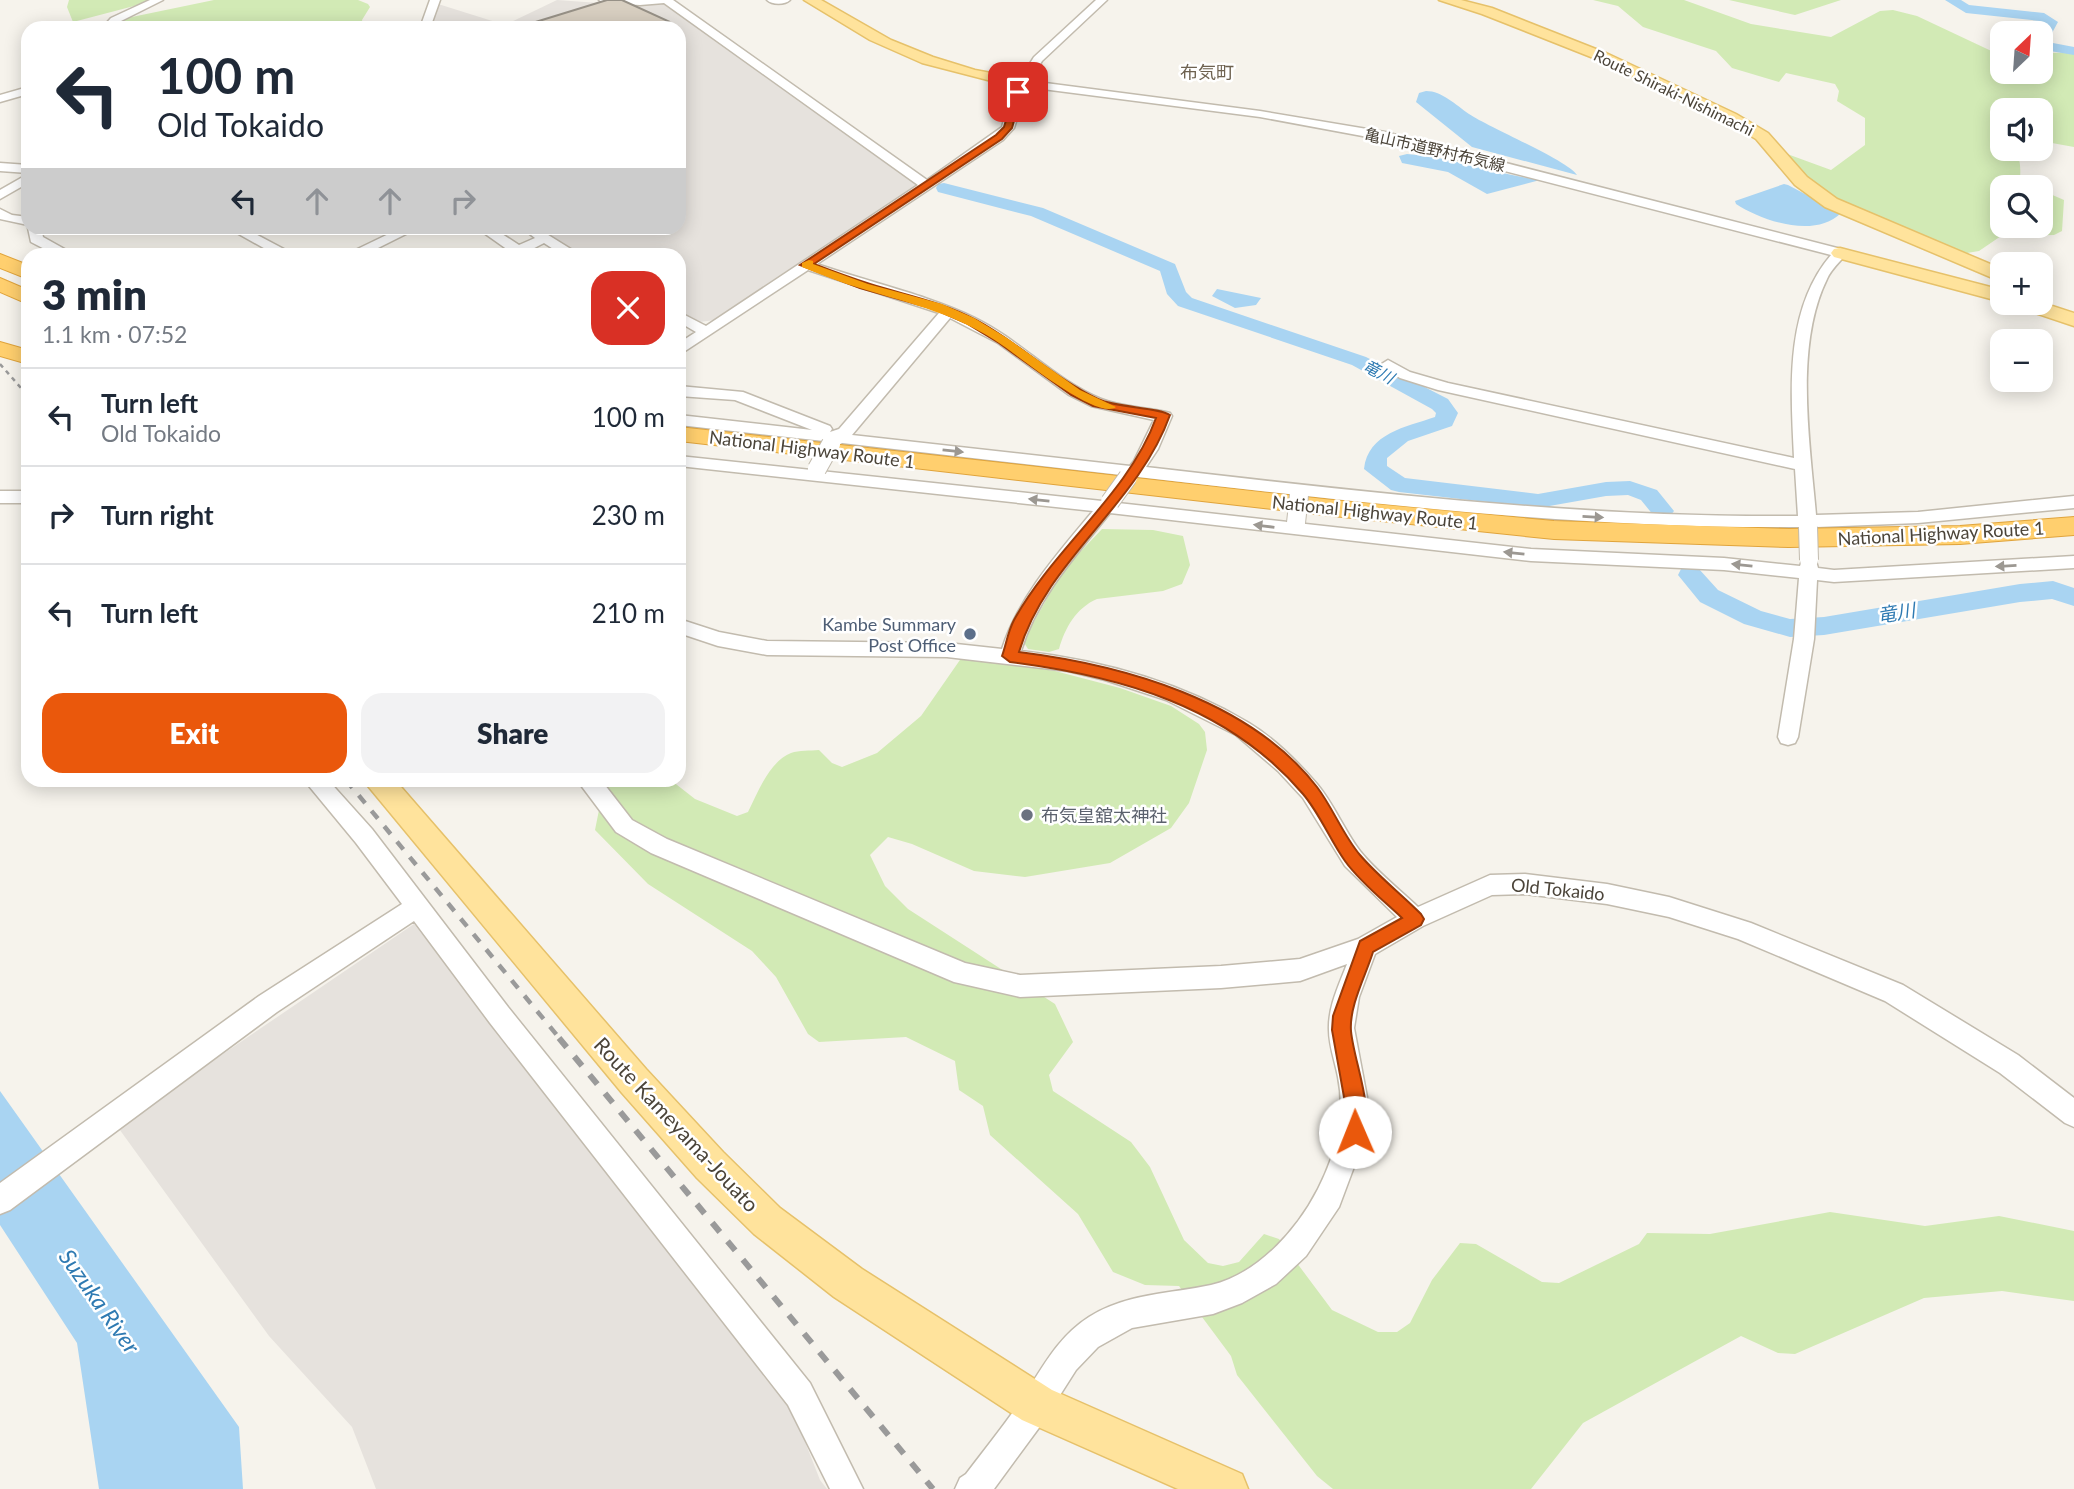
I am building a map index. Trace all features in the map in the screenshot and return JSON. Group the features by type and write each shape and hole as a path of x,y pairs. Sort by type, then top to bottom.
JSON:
{"highway":[{"path":"0,261 21,270"},
{"path":"0,284 21,294"},
{"path":"0,298 21,304"},
{"path":"0,349 21,355"},
{"name":"National Highway Route 1","path":"686,436 1493,525 1853,544 2074,526"},
{"name":"National Highway Route 1","path":"686,449 1542,540 1719,549 2074,539"},
{"path":"2074,514 1959,527 1860,533 1853,544 1888,557 2074,547"}],"main road":[{"path":"811,0 894,47 923,59 981,76 1024,83"},
{"name":"Route Shiraki-Nishimachi","path":"1446,0 1487,10 1591,52 1738,121 1762,136 1792,172 1812,191 1832,203 1990,271"},
{"path":"1840,253 1879,223"},
{"path":"1840,253 1990,293"},
{"path":"2053,303 2068,313"},
{"name":"Route Kameyama-Jouato","path":"383,787 634,1081 710,1165 767,1221 848,1283 1037,1405 1227,1489"}],"street":[{"path":"114,21 158,0"},
{"path":"428,21 435,0"},
{"path":"604,0 665,0 926,185"},
{"path":"772,0 785,0"},
{"path":"686,345 1005,132 1018,92 1038,59 1102,0"},
{"name":"亀山市道野村布気線","path":"1024,83 1260,114 1385,135 1840,253"},
{"path":"0,99 21,92"},
{"path":"0,167 21,168"},
{"path":"0,195 21,182"},
{"path":"0,213 9,219 21,220"},
{"path":"36,235 36,239 54,248"},
{"path":"249,235 274,248"},
{"path":"367,248 396,235"},
{"path":"493,235 507,248"},
{"path":"540,235 562,248"},
{"path":"523,248 545,238"},
{"path":"1788,737 1804,639 1809,567 1802,465 1802,349 1808,306 1822,271 1827,263 1840,253"},
{"path":"806,265 948,311 991,332 1089,400 1115,409 1164,415 1155,440 1108,505 1061,561 1020,623 1010,656"},
{"path":"817,472 834,441 845,432 948,311"},
{"path":"686,320 706,332"},
{"path":"1388,365 1405,376 1444,387 1802,465"},
{"path":"686,391 737,395 828,431 834,441"},
{"path":"686,421 834,441 1131,474 1537,514 1808,526 2074,502"},
{"path":"686,462 817,472 1531,555 1809,567 1857,576 2074,562"},
{"path":"1296,526 1300,492"},
{"path":"0,497 21,497"},
{"path":"686,627 718,639 767,648 924,649 1068,664 1107,673 1173,695 1243,729 1286,765 1311,792 1353,859 1415,919"},
{"path":"321,787 418,906 499,1015 799,1394 847,1489"},
{"name":"Old Tokaido","path":"594,787 632,832 710,868 962,974 1020,986 1221,977 1300,970 1366,947 1474,890 1497,883 1607,894 1669,907 1743,930 1894,993 1999,1058 2074,1114"},
{"path":"0,1200 268,1004 418,906"},
{"path":"971,1489 977,1485 1037,1405 1067,1356 1086,1336 1136,1311 1214,1298 1257,1279 1286,1257 1320,1214 1355,1132 1353,1082 1341,1030 1343,1016 1366,947"}],"shaded area":[{"path":"557,0 641,6 664,3 917,184 917,188 716,320 699,322 686,315 686,248 570,248 546,235 686,235 686,21 513,21"},
{"path":"435,3 492,21 429,21"},
{"path":"414,924 789,1401 820,1480 827,1489 376,1489 352,1427 269,1336 117,1126"}],"green space":[{"path":"69,0 157,0 77,21 73,21 67,7"},
{"path":"214,0 358,0 370,7 362,21 123,21"},
{"path":"1593,0 1684,0 1751,24 1831,37 1880,11 1893,10 1917,16 1990,50 1990,84 2053,84 2053,53 2074,52 2074,147 2053,143 2053,98 1990,98 1990,161 2019,161 2020,175 1990,175 1990,238 1998,238 1979,251 1967,253 1948,250 1823,193 1779,151 1831,170 1865,145 1865,118 1837,101 1839,91 1835,84 1786,73 1779,82 1732,68 1716,51 1643,27 1618,6"},
{"path":"1729,0 1841,0 1795,15"},
{"path":"2053,195 2064,200 2062,231 2054,235"},
{"path":"1102,529 1153,530 1183,536 1190,565 1182,584 1163,591 1097,599 1072,619 1059,649 1049,652 1028,649 1023,641 1063,570"},
{"path":"962,657 1055,671 1120,688 1171,706 1199,724 1205,732 1207,750 1189,803 1171,828 1110,863 1025,877 974,871 912,844 888,837 870,855 885,886 908,909 1055,1004 1073,1042 1049,1075 1053,1091 1131,1142 1150,1167 1184,1240 1208,1263 1223,1266 1239,1262 1264,1234 1279,1239 1332,1310 1378,1332 1397,1332 1410,1323 1432,1280 1460,1243 1476,1244 1542,1282 1559,1283 1639,1244 1647,1233 1710,1234 1830,1212 1925,1226 1999,1216 2074,1231 2074,1301 2002,1291 1924,1298 1795,1354 1778,1353 1741,1336 1583,1423 1531,1489 1333,1489 1317,1476 1237,1375 1231,1356 1179,1286 1145,1285 1113,1272 1078,1214 990,1135 983,1106 959,1090 955,1061 906,1037 819,1042 808,1034 776,977 752,951 648,884 595,830 604,787 680,787 695,799 737,816 748,812 770,770 783,757 801,751 819,750 832,763 842,767 877,753 921,716"}],"water":[{"path":"1426,91 1443,96 1479,120 1559,161 1577,175 1472,147 1416,102 1419,93"},
{"path":"1407,154 1440,158 1540,180 1487,194 1448,172 1402,163 1399,156"},
{"path":"1784,184 1841,213 1830,221 1817,225 1788,225 1760,216 1736,204 1735,201"},
{"path":"1217,289 1261,298 1256,305 1235,308 1212,296"},
{"name":"Suzuka River","path":"0,1091 239,1427 243,1489 99,1489 77,1343 0,1225"}],"building":[{"path":"607,0 622,0 668,21 539,21"}],"waterway":[{"path":"1952,0 1966,9 2044,17 2050,21"},
{"path":"2053,48 2074,51"},
{"name":"竜川","path":"944,188 1037,212 1168,268 1177,294 1185,302 1359,361 1440,404 1447,413 1444,421 1400,437 1381,450 1376,458 1375,469 1399,485 1538,501 1606,489 1630,488 1649,495 1662,511"},
{"name":"竜川","path":"1690,575 1709,596 1753,618 1790,628 1824,626 2020,593 2053,590 2074,597"}],"railway":[{"path":"0,364 21,388"},
{"path":"352,787 561,1040"},
{"path":"559,1038 933,1489"}],"slow traffic":[{"path":"809,263 806,265 889,294 927,303 970,321 1003,340 1065,386 1110,407"}],"place":[{"name":"Kambe Summary Post Office","path":"970,634"},
{"name":"布気皇舘太神社","path":"1027,815"}],"district":[{"name":"布気町","path":"1207,72"}],"route":[{"path":"1018,92 1008,128 999,137 806,265 889,294 927,303 970,321 1003,340 1065,386 1097,403 1135,413 1164,415 1155,440 1135,471 1061,561 1020,623 1010,656 1068,664 1146,685 1202,708 1243,729 1268,748 1299,778 1362,870 1415,919 1366,947 1343,1016 1341,1030 1353,1082 1355,1132"}]}
